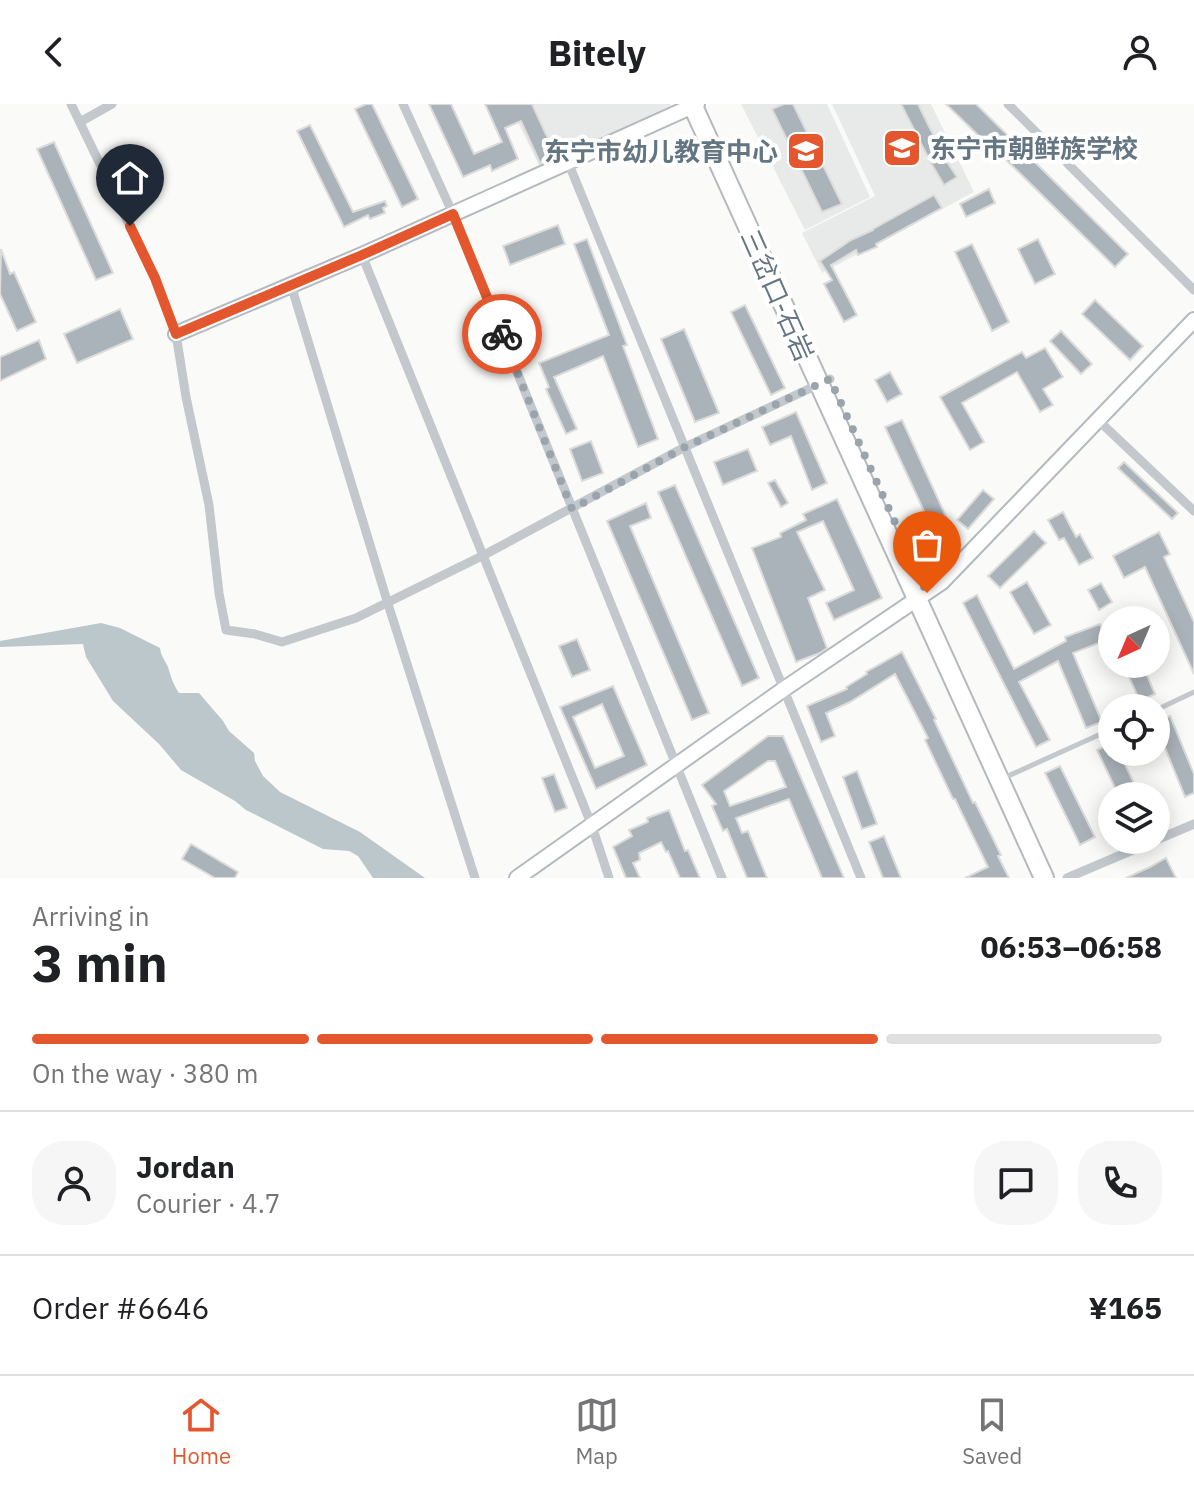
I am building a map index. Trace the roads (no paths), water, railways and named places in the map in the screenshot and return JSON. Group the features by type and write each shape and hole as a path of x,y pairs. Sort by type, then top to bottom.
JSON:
{"highway":[{"name":"三岔口-石岩","path":"697,104 1055,878"},
{"name":"三岔口-石岩","path":"922,596 1044,878"}],"street":[{"path":"71,104 155,278 176,334 209,505 226,630 282,642 356,618 484,555 685,447 824,382"},
{"path":"80,122 112,104"},
{"path":"403,104 453,214 722,878"},
{"path":"176,334 362,255 697,104"},
{"path":"1008,104 1194,290"},
{"path":"568,162 861,878"},
{"path":"362,255 592,826 609,878"},
{"path":"291,285 475,878"},
{"path":"517,878 784,689 942,582 1194,320"},
{"path":"1098,420 1194,511"},
{"path":"1067,878 1194,824"}],"lane":[{"path":"1170,703 1194,692"},
{"path":"1008,776 1098,735"}],"place":[{"name":"东宁市朝鲜族学校","path":"902,148"},
{"name":"东宁市幼儿教育中心","path":"806,151"}]}
